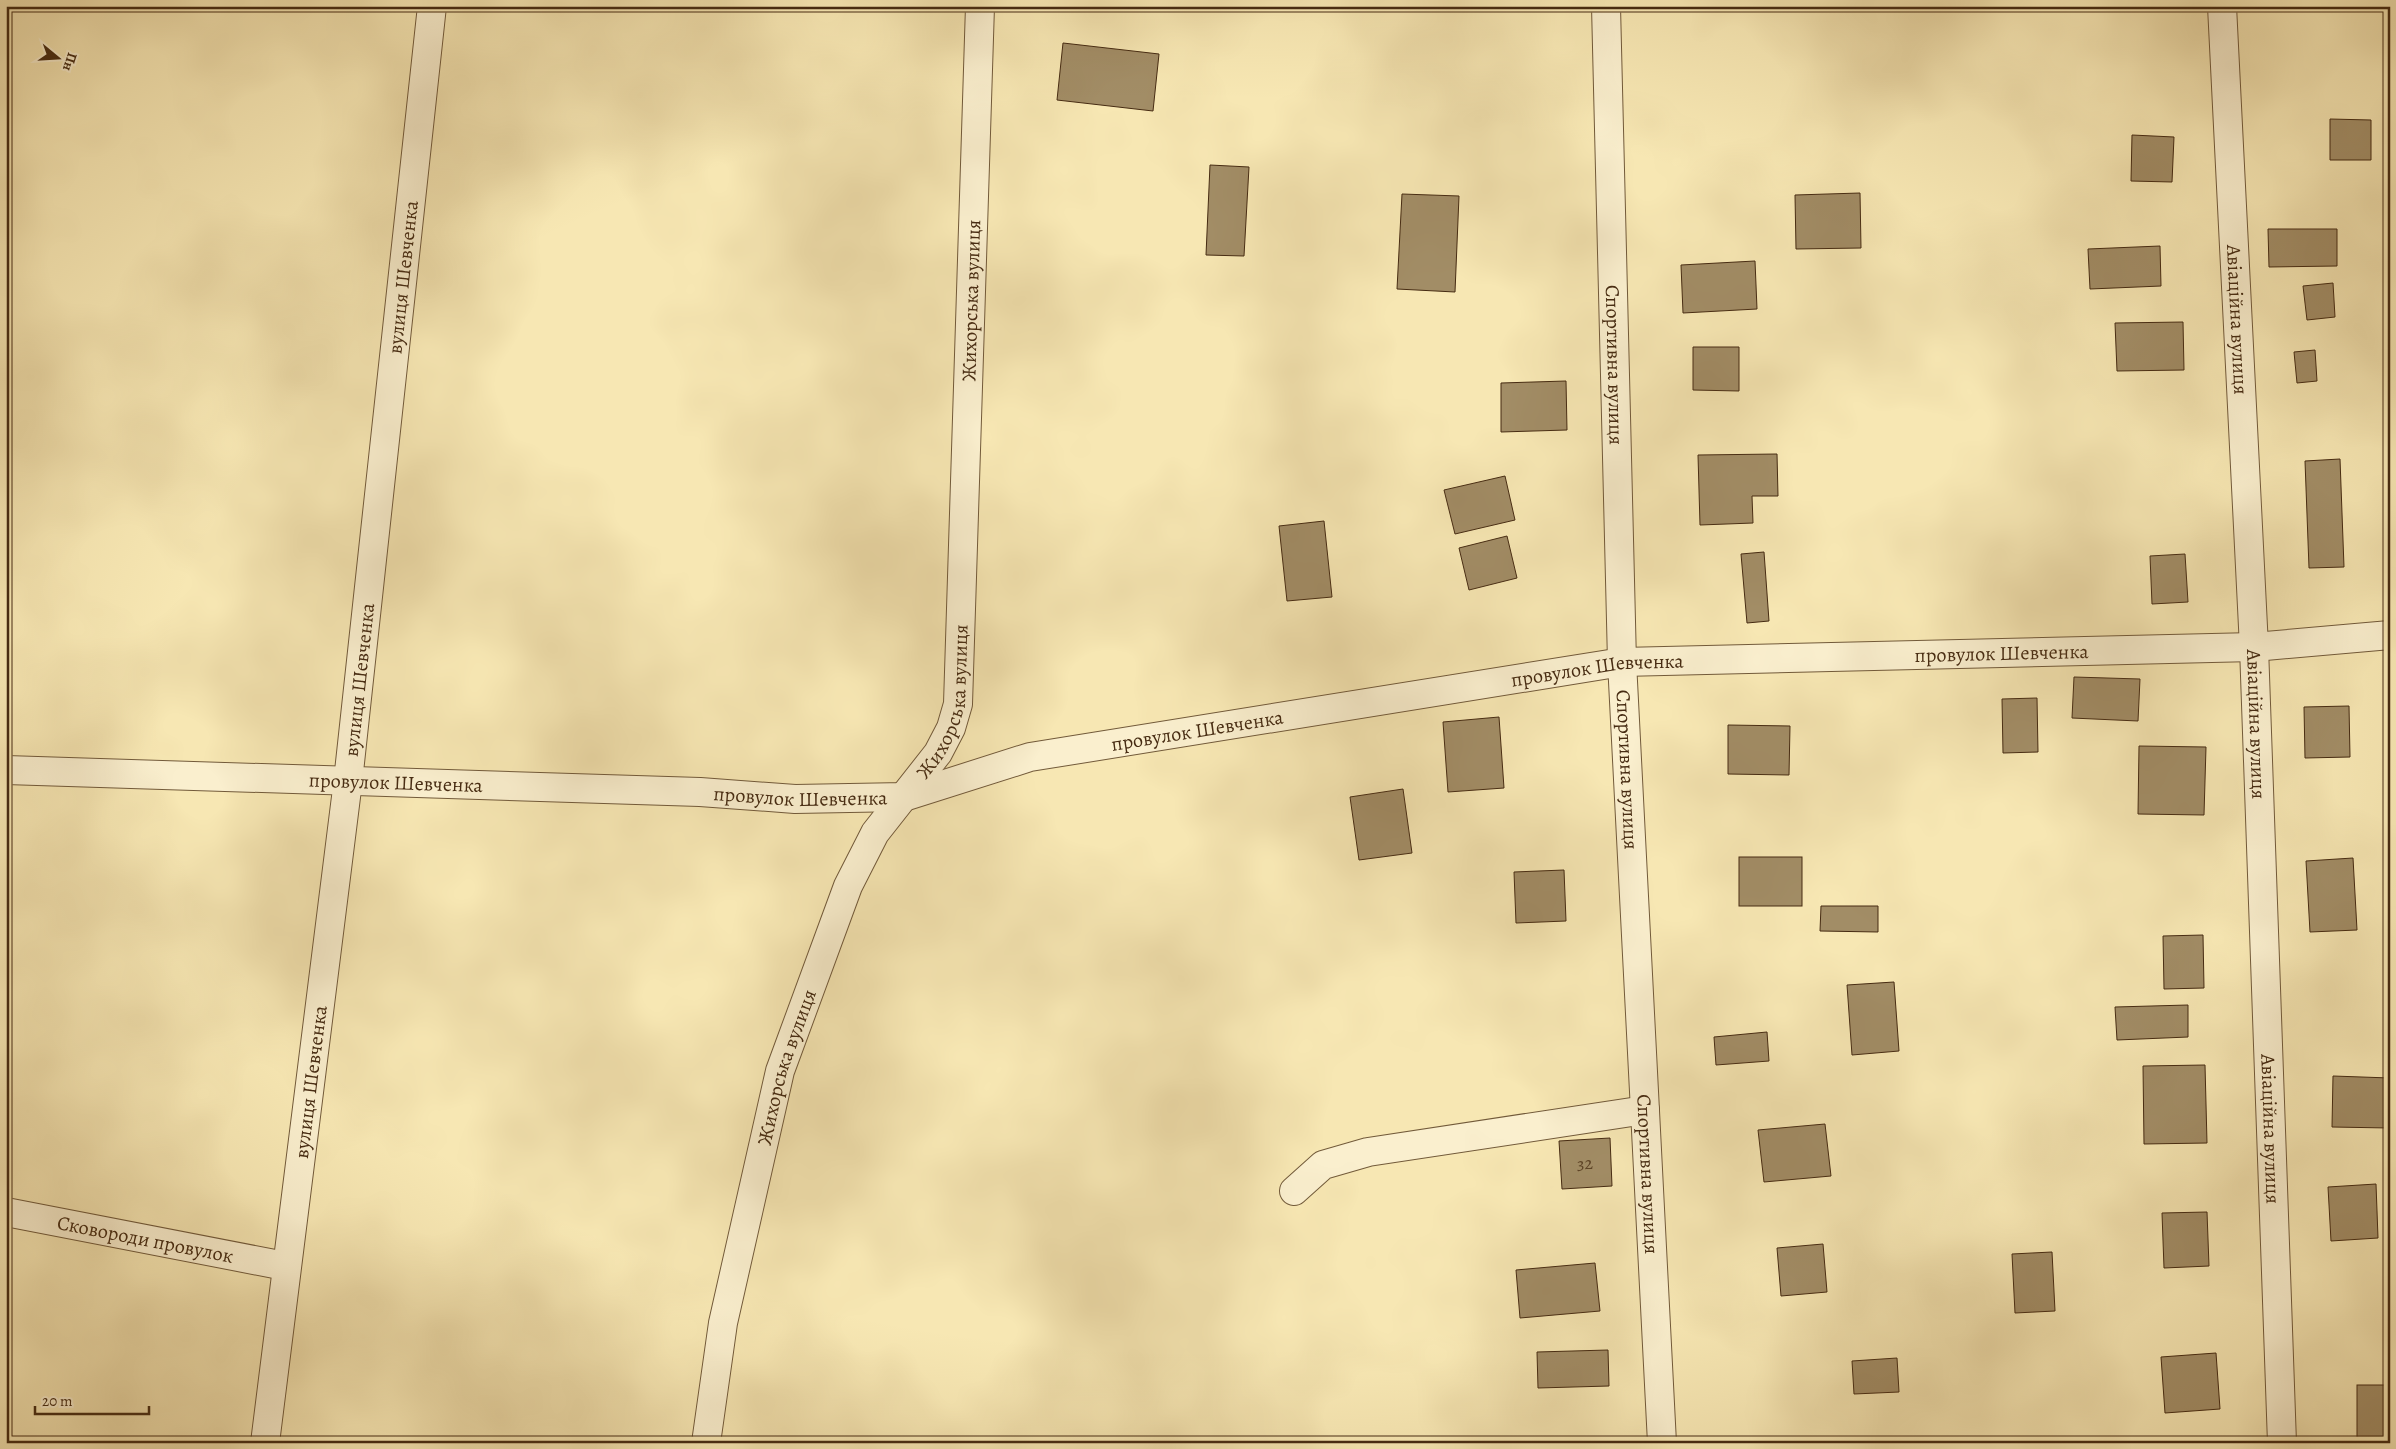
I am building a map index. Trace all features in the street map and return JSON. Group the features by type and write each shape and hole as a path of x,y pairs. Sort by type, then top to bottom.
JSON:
{"street":[{"name":"вулиця Шевченка","path":"264,1443 348,781 432,6"},
{"name":"Жихорська вулиця","path":"706,1443 723,1323 780,1071 848,886 875,833 938,753 951,728 958,704 980,6"},
{"name":"Спортивна вулиця","path":"1606,6 1622,662 1662,1443"},
{"name":"Авіаційна вулиця","path":"2222,6 2254,647 2282,1443"},
{"name":"провулок Шевченка","path":"6,770 700,792 796,799 904,797 1030,756 1622,662 2254,647 2390,635"},
{"path":"1294,1191 1323,1165 1368,1152 1645,1110"},
{"name":"Сковороди провулок","path":"6,1212 285,1266"}],"building":[{"path":"1063,43 1159,54 1153,111 1057,100"},
{"path":"2330,119 2371,120 2371,160 2330,160"},
{"path":"2132,135 2174,137 2172,182 2131,181"},
{"path":"1210,165 1249,167 1244,256 1206,255"},
{"path":"1860,193 1861,248 1796,249 1795,195"},
{"path":"1402,194 1459,196 1455,292 1397,289"},
{"path":"2268,229 2337,229 2337,266 2269,267"},
{"path":"2160,246 2161,286 2090,289 2088,249"},
{"path":"1755,261 1757,309 1683,313 1681,265"},
{"path":"2333,283 2335,317 2307,320 2303,286"},
{"path":"2183,322 2184,370 2117,371 2115,323"},
{"path":"1693,347 1739,347 1739,391 1693,390"},
{"path":"2315,350 2317,381 2297,383 2294,352"},
{"path":"1566,381 1567,430 1501,432 1501,383"},
{"path":"1777,454 1778,496 1752,496 1753,523 1700,525 1698,455"},
{"path":"2340,459 2344,567 2309,568 2305,461"},
{"path":"1505,476 1515,520 1455,534 1444,490"},
{"path":"1324,521 1332,597 1287,601 1279,526"},
{"path":"1507,536 1517,578 1469,590 1459,548"},
{"path":"1764,552 1769,621 1747,623 1741,554"},
{"path":"2185,554 2188,602 2152,604 2150,556"},
{"path":"2074,677 2140,679 2138,721 2072,718"},
{"path":"2037,698 2038,752 2003,753 2002,699"},
{"path":"2349,706 2350,757 2305,758 2304,707"},
{"path":"1499,717 1504,788 1448,792 1443,722"},
{"path":"1728,725 1790,726 1789,775 1728,774"},
{"path":"2139,746 2206,747 2204,815 2138,814"},
{"path":"1403,789 1412,853 1359,860 1350,797"},
{"path":"1739,857 1802,857 1802,906 1739,906"},
{"path":"2353,858 2357,930 2310,932 2306,861"},
{"path":"1564,870 1566,921 1516,923 1514,872"},
{"path":"1821,906 1878,906 1878,932 1820,931"},
{"path":"2203,935 2204,988 2164,989 2163,936"},
{"path":"1894,982 1899,1051 1852,1055 1847,985"},
{"path":"2188,1005 2188,1037 2117,1040 2115,1007"},
{"path":"1767,1032 1769,1061 1716,1065 1714,1037"},
{"path":"2205,1065 2207,1143 2144,1144 2143,1066"},
{"path":"2333,1076 2390,1078 2389,1128 2332,1127"},
{"path":"1825,1124 1831,1176 1764,1182 1758,1130"},
{"path":"1610,1138 1612,1186 1562,1189 1559,1141"},
{"path":"2376,1184 2378,1238 2331,1241 2328,1187"},
{"path":"2207,1212 2209,1266 2164,1268 2162,1213"},
{"path":"1823,1244 1827,1292 1781,1296 1777,1248"},
{"path":"2052,1252 2055,1311 2015,1313 2012,1254"},
{"path":"1595,1263 1600,1311 1520,1318 1516,1270"},
{"path":"1608,1350 1609,1386 1538,1388 1537,1352"},
{"path":"2216,1353 2220,1409 2165,1413 2161,1357"},
{"path":"1897,1358 1899,1392 1854,1394 1852,1361"},
{"path":"2357,1385 2390,1385 2390,1443 2357,1443"}]}
